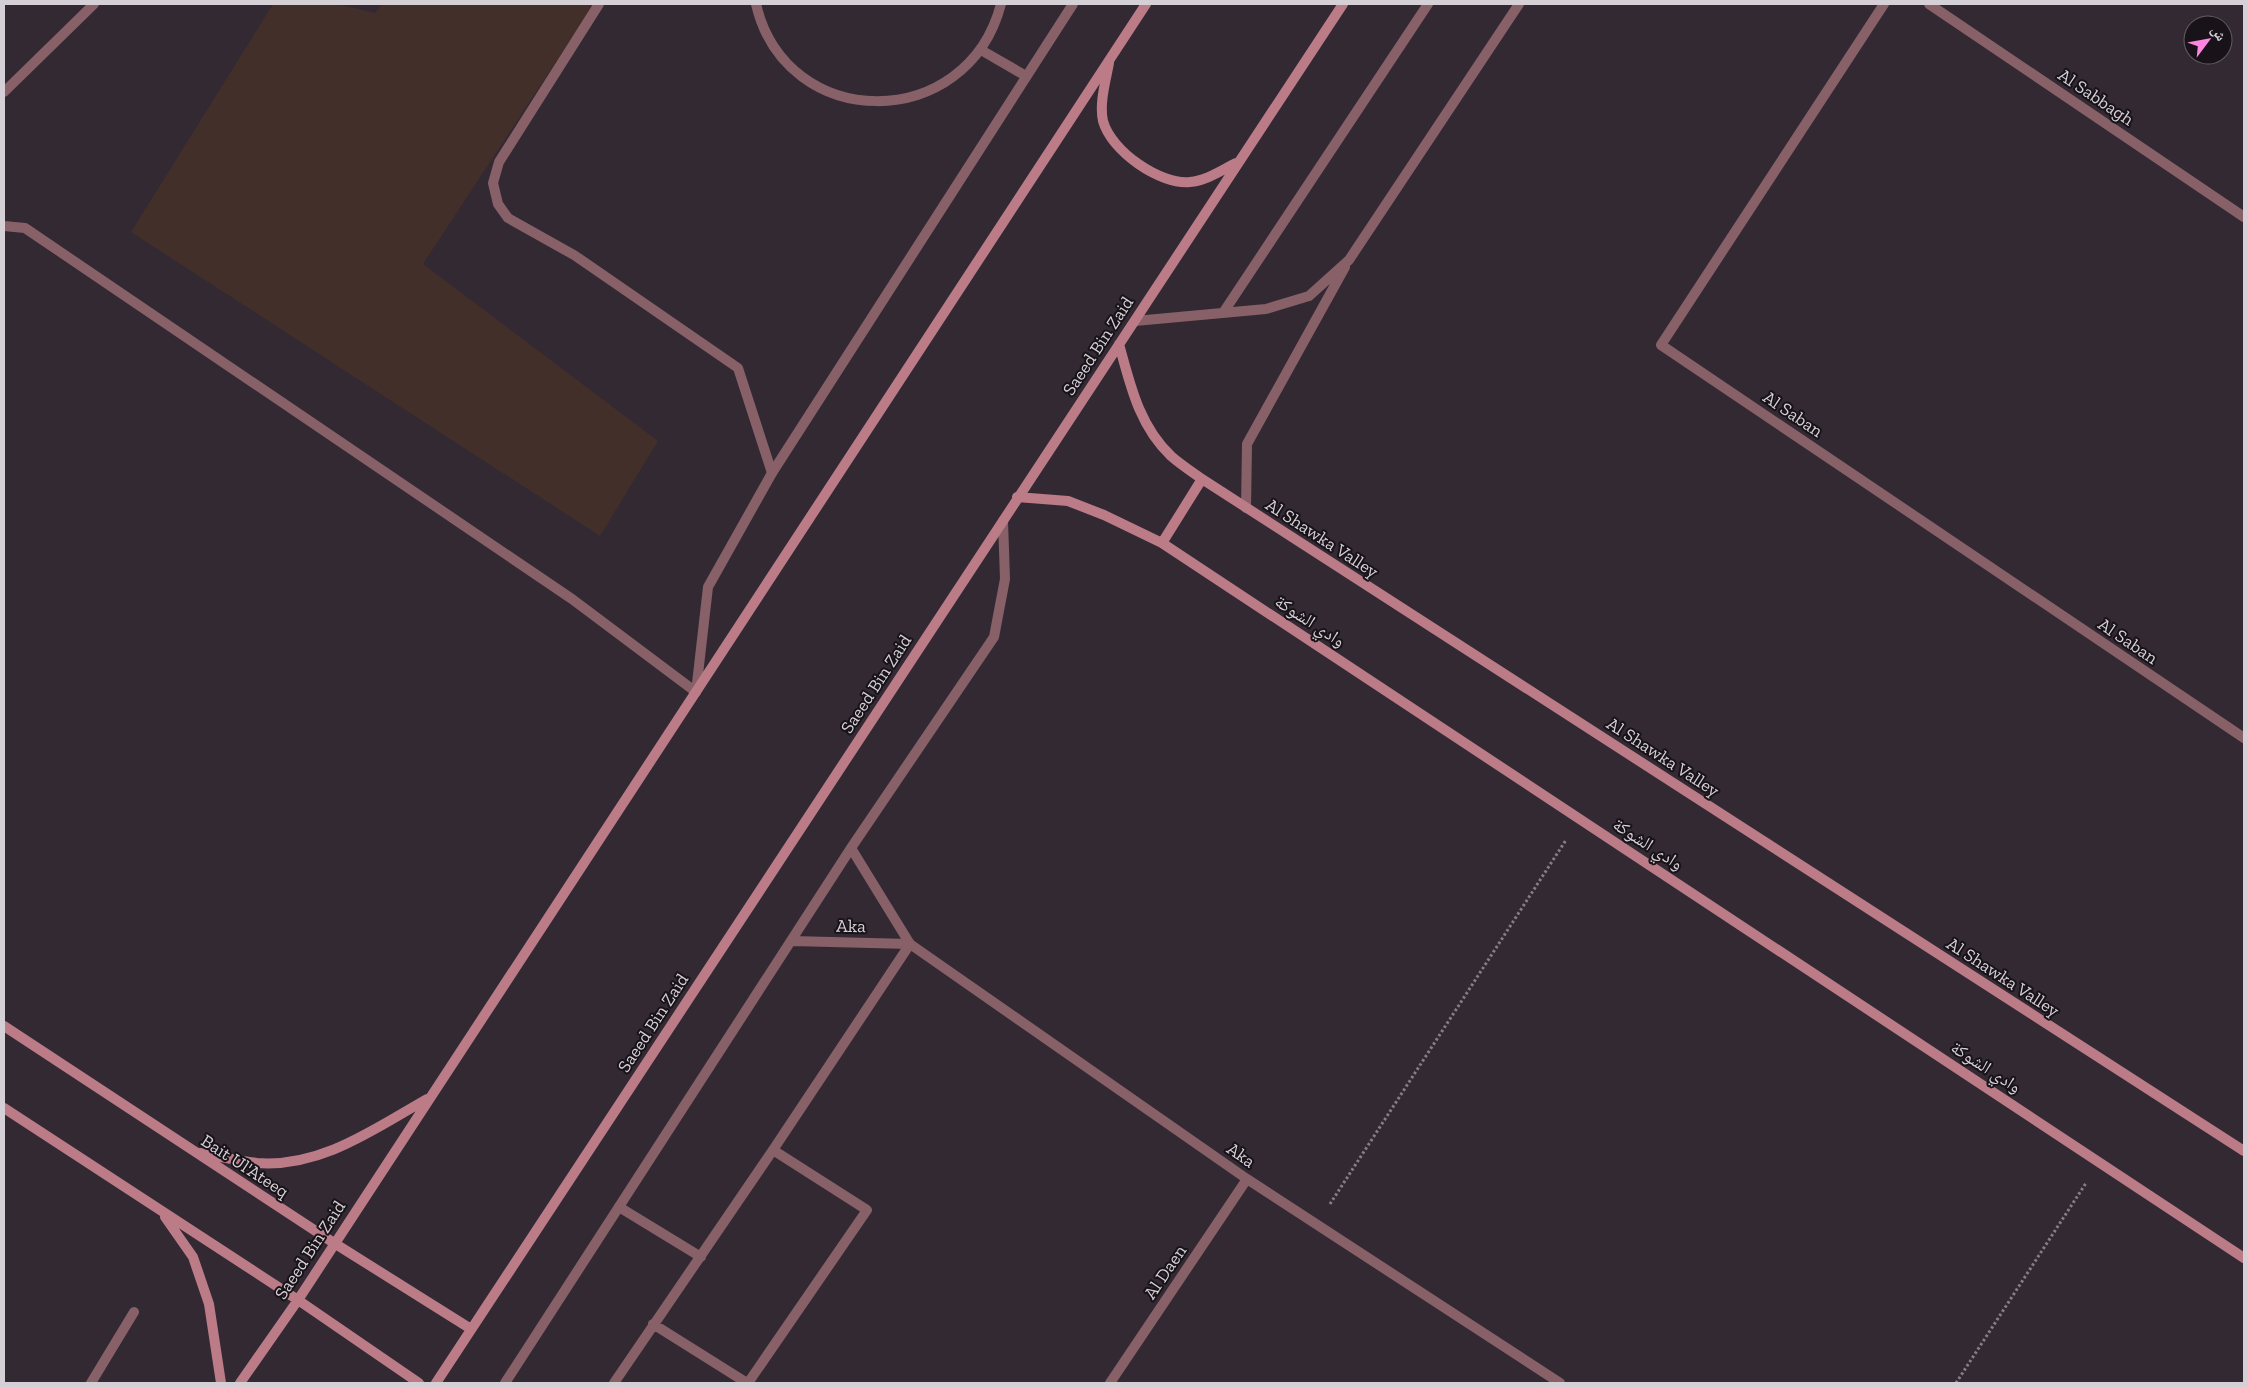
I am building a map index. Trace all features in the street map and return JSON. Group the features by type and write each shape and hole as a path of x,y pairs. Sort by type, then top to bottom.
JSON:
{"street":[{"path":"4,92 94,4"},
{"path":"598,4 499,162 493,183 498,204 508,218 574,255 738,368 772,473"},
{"path":"756,4 760,20 777,51 802,77 834,94 869,102 904,100 934,90 960,73 981,50 997,21 1001,4"},
{"path":"696,692 708,587 772,473 1073,4"},
{"name":"Saeed Bin Zaid","path":"240,1383 298,1300 334,1242 1146,4"},
{"name":"Saeed Bin Zaid","path":"436,1383 1343,4"},
{"path":"1223,313 1428,4"},
{"path":"1246,508 1247,444 1349,260 1519,4"},
{"name":"Al Saban","path":"1884,4 1661,345 2244,738"},
{"name":"Al Sabbagh","path":"1929,4 2244,217"},
{"path":"981,50 1026,76"},
{"path":"1110,57 1104,92 1103,121 1114,140 1128,156 1149,171 1174,182 1191,182 1238,163"},
{"path":"4,226 25,228 572,600 696,692"},
{"path":"1135,320 1266,309 1309,296 1349,260"},
{"name":"Al Shawka Valley","path":"1119,344 1134,397 1148,428 1170,455 1202,479 2244,1151"},
{"path":"1162,543 1202,479"},
{"name":"وادي الشوكة","path":"1017,497 1068,501 1104,515 1162,543 2244,1258"},
{"path":"505,1383 851,848 994,637 1005,579 1003,521"},
{"name":"Aka","path":"851,848 910,944 1247,1179 1560,1383"},
{"name":"Aka","path":"792,941 910,944"},
{"path":"614,1383 773,1150 910,944"},
{"name":"Bait Ul'Ateeq","path":"4,1026 195,1152 471,1329"},
{"path":"195,1152 258,1163 290,1162 315,1157 346,1146 430,1097"},
{"path":"4,1108 298,1300 419,1383"},
{"path":"653,1324 748,1383 867,1210 773,1150"},
{"name":"Al Daen","path":"1110,1383 1247,1179"},
{"path":"619,1207 700,1257"},
{"path":"162,1212 193,1257 209,1304 221,1383"},
{"path":"91,1383 134,1312"}],"path":[{"path":"1317,1224 1579,819"},
{"path":"1956,1383 2100,1162"}],"shaded area":[{"path":"273,4 337,4 375,13 382,4 594,4 423,264 658,441 600,536 131,232"}]}
